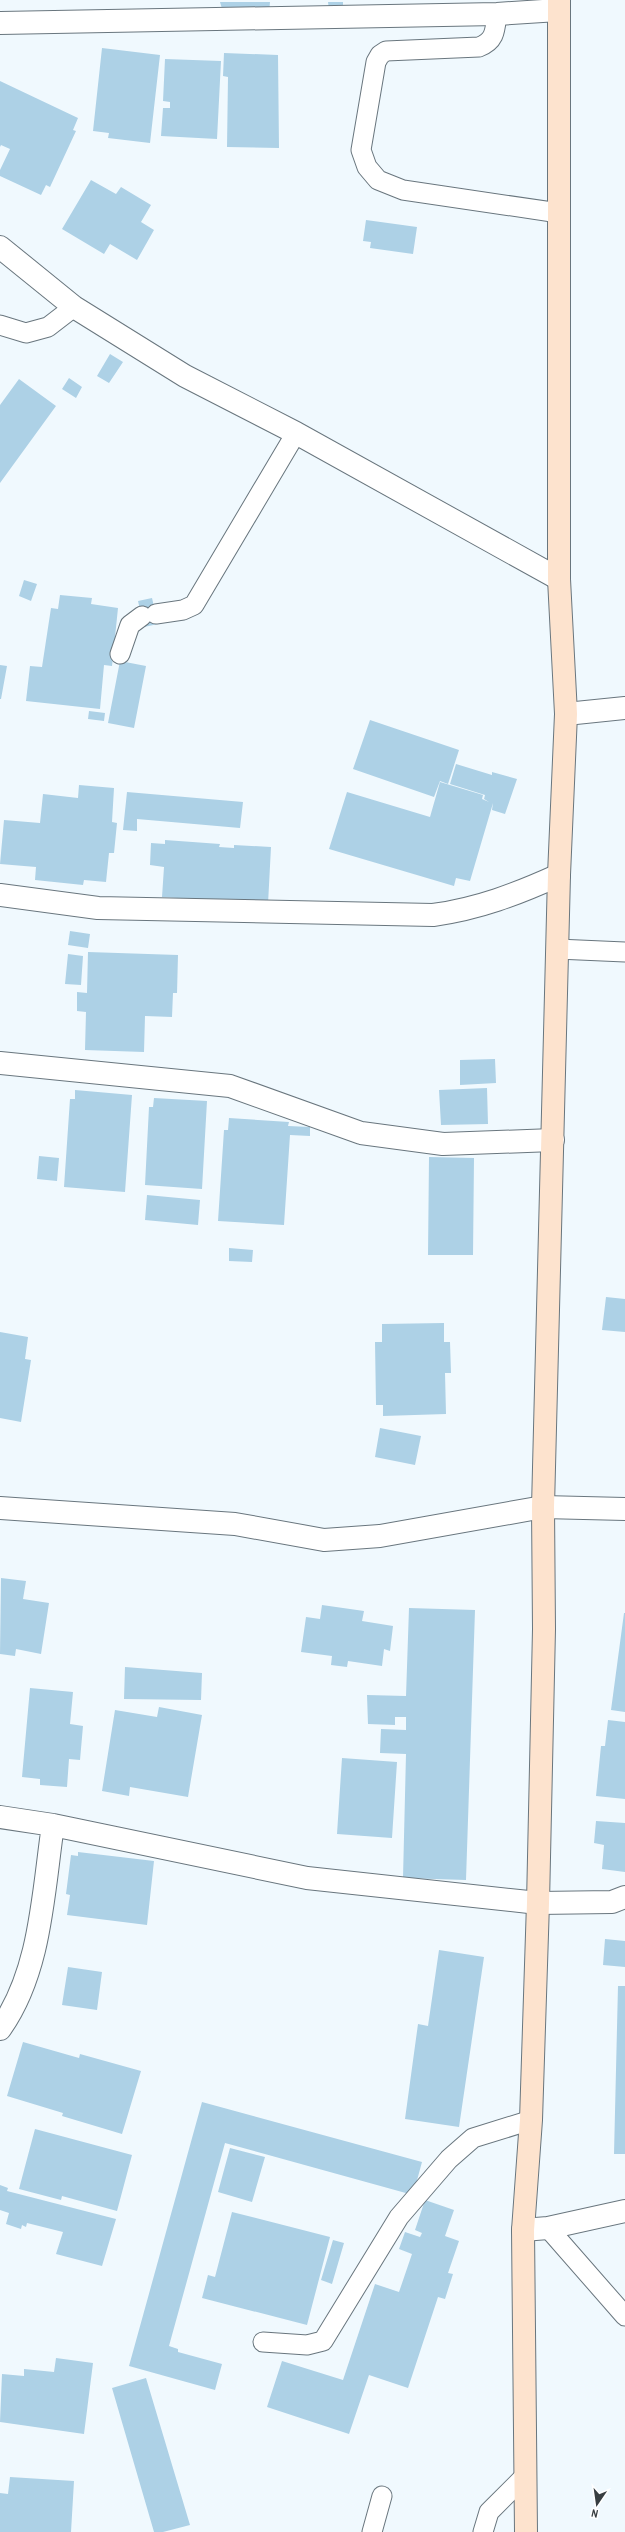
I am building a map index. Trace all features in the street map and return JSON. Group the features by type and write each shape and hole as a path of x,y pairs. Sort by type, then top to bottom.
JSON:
{"main road":[{"path":"526,2532 523,2230 531,2120 538,1903 544,1629 543,1507 559,875 566,714 559,579 558,5"}],"street":[{"path":"0,23 497,14 558,5"},
{"path":"0,246 74,307 185,376 296,433 559,579"},
{"path":"566,714 625,708"},
{"path":"0,895 98,908 433,915 464,911 510,897 559,875"},
{"path":"0,1063 230,1086 361,1132 443,1144 553,1140"},
{"path":"0,1508 235,1524 324,1540 380,1536 543,1507 625,1509"},
{"path":"0,1817 53,1825 307,1878 538,1903 612,1902 625,1897"},
{"path":"0,2029 13,2011 33,1956 53,1825"},
{"path":"523,2230 548,2228 620,2217"}],"lane":[{"path":"497,14 494,36 488,44 479,47 386,51 380,55 376,62 370,90 361,150 367,167 378,180 403,190 559,213"},
{"path":"0,325 26,333 48,327 74,307"},
{"path":"120,654 130,625 149,615 183,610 194,605 296,433"},
{"path":"557,949 625,952"},
{"path":"263,2342 307,2345 323,2341 399,2217 449,2159 473,2138 531,2120"},
{"path":"548,2228 625,2316"},
{"path":"483,2532 489,2512 526,2475"},
{"path":"372,2532 382,2496"}],"building":[{"path":"220,2 270,2 269,13 223,12"},
{"path":"328,2 343,2 343,16 330,17"},
{"path":"102,48 160,55 150,143 108,138 109,133 93,131"},
{"path":"224,53 278,55 279,148 227,147 228,77 223,76"},
{"path":"165,59 221,61 217,139 161,136 163,108 170,108 170,102 163,101"},
{"path":"0,81 78,118 73,130 76,131 50,187 46,185 41,195 0,176 0,170 10,149 1,145 0,147"},
{"path":"91,180 116,194 121,187 151,205 141,222 154,230 137,260 110,244 104,254 62,229"},
{"path":"366,220 417,227 413,254 370,248 371,242 363,241"},
{"path":"110,354 123,362 109,383 97,376"},
{"path":"69,378 82,387 76,398 62,389"},
{"path":"19,379 56,406 0,483 0,405"},
{"path":"24,580 37,584 31,601 19,596"},
{"path":"60,595 92,598 91,604 118,608 112,666 104,665 100,709 26,701 30,666 42,667 51,608 58,609"},
{"path":"152,598 158,624 144,627 138,601"},
{"path":"120,661 146,666 134,728 108,723"},
{"path":"0,665 7,666 1,699 0,699"},
{"path":"89,711 105,713 104,721 88,719"},
{"path":"370,720 459,750 448,784 440,781 434,797 353,769"},
{"path":"456,764 492,775 492,772 517,779 505,814 492,810 493,803 470,881 456,878 454,886 329,849 347,792 430,817 440,782 483,795 482,799 489,802 484,799 485,795 450,784"},
{"path":"79,785 114,788 112,822 117,823 114,853 109,853 106,882 84,880 83,885 35,880 36,867 0,864 4,820 40,823 43,794 78,798"},
{"path":"127,792 243,802 240,828 137,819 137,831 123,830"},
{"path":"165,840 220,844 219,847 234,848 234,845 271,847 268,904 162,897 164,867 150,865 151,843 165,844"},
{"path":"70,931 90,934 88,948 68,945"},
{"path":"88,952 178,955 177,993 173,993 172,1017 145,1016 144,1052 85,1050 86,1012 77,1011 77,992 87,993"},
{"path":"68,954 83,956 81,985 65,984"},
{"path":"495,1059 496,1083 460,1085 460,1060"},
{"path":"487,1088 488,1124 441,1125 439,1090"},
{"path":"75,1090 132,1095 125,1192 64,1187 70,1099 75,1099"},
{"path":"154,1098 207,1101 202,1189 145,1185 149,1107 153,1107"},
{"path":"229,1118 289,1122 288,1126 310,1127 310,1136 290,1135 284,1225 218,1221 224,1130 228,1130"},
{"path":"39,1156 59,1158 57,1181 37,1179"},
{"path":"429,1157 474,1158 473,1255 428,1255"},
{"path":"147,1195 200,1200 198,1225 145,1220"},
{"path":"229,1248 253,1250 252,1262 229,1261"},
{"path":"606,1297 625,1299 625,1332 602,1330"},
{"path":"444,1323 444,1342 450,1342 451,1373 445,1373 446,1414 383,1416 383,1405 376,1405 375,1342 382,1342 382,1324"},
{"path":"0,1332 28,1337 25,1359 31,1360 21,1422 0,1418"},
{"path":"380,1428 421,1436 415,1465 375,1457"},
{"path":"1,1578 26,1581 23,1599 49,1603 41,1654 16,1649 15,1656 0,1654"},
{"path":"322,1605 364,1611 362,1621 393,1626 390,1651 384,1649 382,1666 348,1661 347,1667 331,1665 332,1656 301,1652 306,1617 320,1619"},
{"path":"409,1608 475,1610 466,1880 403,1878 406,1754 380,1753 381,1729 406,1730 406,1717 395,1717 395,1725 368,1724 367,1695 406,1696"},
{"path":"625,1613 625,1712 611,1710"},
{"path":"125,1667 202,1673 201,1700 124,1699"},
{"path":"30,1688 73,1692 70,1724 83,1726 80,1760 69,1759 67,1787 40,1785 40,1779 22,1777"},
{"path":"159,1707 202,1715 188,1797 130,1787 129,1796 102,1791 115,1710 157,1717"},
{"path":"608,1720 625,1722 625,1799 596,1796 601,1746 605,1746"},
{"path":"342,1758 397,1762 392,1838 337,1834"},
{"path":"596,1821 625,1823 625,1872 602,1869 604,1845 594,1843"},
{"path":"78,1852 154,1861 147,1925 67,1915 70,1895 66,1894 71,1855 78,1856"},
{"path":"605,1939 625,1941 625,1967 603,1965"},
{"path":"439,1950 484,1957 459,2127 405,2119 418,2024 428,2026"},
{"path":"68,1967 102,1972 97,2010 62,2005"},
{"path":"618,1986 625,1986 625,2154 614,2154"},
{"path":"23,2042 79,2058 80,2054 141,2071 122,2134 62,2116 63,2113 7,2096"},
{"path":"202,2102 422,2162 413,2195 225,2143 169,2346 178,2349 178,2352 222,2364 215,2390 129,2366"},
{"path":"35,2129 132,2155 117,2211 62,2196 61,2200 19,2189"},
{"path":"230,2148 265,2157 252,2202 218,2192"},
{"path":"0,2185 8,2188 7,2191 116,2219 102,2266 56,2254 63,2232 27,2223 26,2227 22,2225 21,2229 6,2224 9,2213 0,2210"},
{"path":"425,2200 454,2210 445,2236 459,2241 448,2273 453,2274 445,2299 438,2297 408,2388 369,2375 349,2434 267,2407 282,2361 343,2380 375,2284 399,2292 412,2254 399,2249 405,2232 420,2237 422,2233 415,2230"},
{"path":"232,2212 330,2237 307,2325 202,2298 208,2275 215,2277"},
{"path":"333,2240 344,2243 332,2284 321,2280"},
{"path":"56,2358 93,2363 84,2434 0,2422 2,2374 24,2376 24,2369 54,2372"},
{"path":"146,2378 190,2525 163,2532 154,2532 112,2388"},
{"path":"10,2477 74,2481 71,2532 0,2532 0,2493 8,2494"}]}
